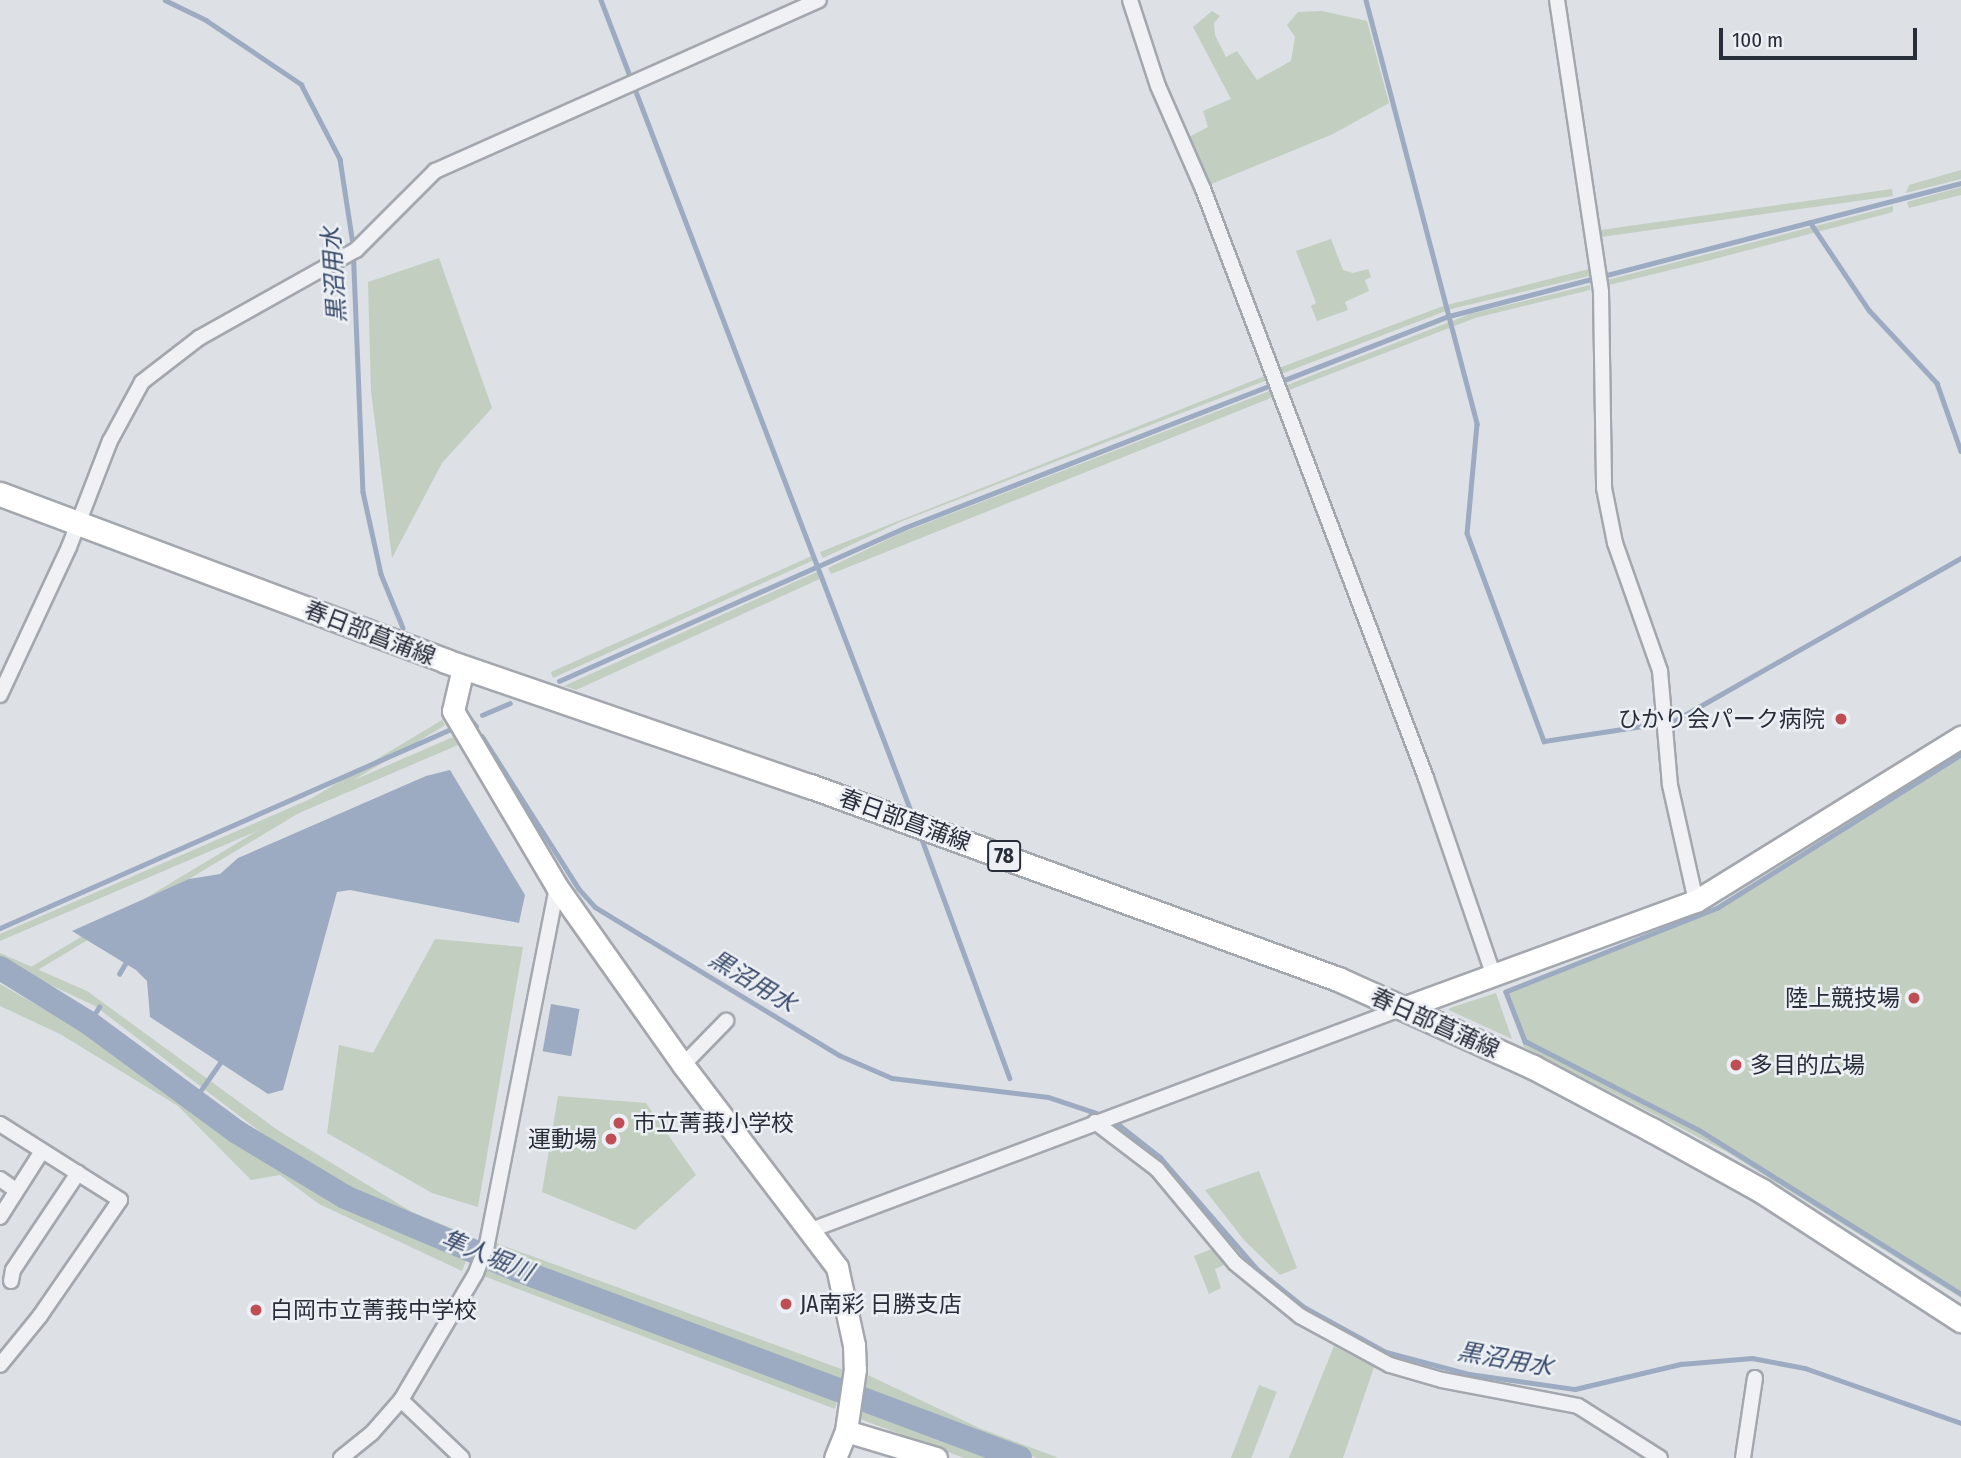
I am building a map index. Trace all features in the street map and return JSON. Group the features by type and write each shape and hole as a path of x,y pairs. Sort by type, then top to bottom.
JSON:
{"main road":[{"name":"春日部菖蒲線","path":"0,494 75,525 463,668 1111,894 1403,1008 1533,1067 1686,1149 1772,1198 1961,1320"}],"street":[{"path":"2,685 69,547 75,525 110,441 142,382 200,338 353,251 435,171 819,0"},
{"path":"1130,0 1158,86 1203,189 1426,778 1494,977"},
{"path":"1557,0 1601,292 1604,488 1615,544 1660,671 1670,785 1696,901"},
{"path":"463,668 453,711 557,887 684,1065 811,1230 837,1268 854,1345 855,1375 848,1424 835,1458"},
{"path":"811,1230 1095,1122 1696,901 1961,737"},
{"path":"341,1458 372,1433 401,1400 476,1273 487,1244 557,887"},
{"path":"684,1065 726,1021"},
{"path":"1095,1122 1157,1169 1235,1263 1300,1316 1390,1364 1442,1380 1578,1406 1660,1458"},
{"path":"0,1124 120,1200 40,1316 0,1365"},
{"path":"0,1217 42,1151"},
{"path":"11,1281 13,1270 78,1173"},
{"path":"0,1180 16,1190"},
{"path":"1743,1458 1755,1378"},
{"path":"401,1400 463,1458"},
{"path":"848,1424 936,1458"}],"green space":[{"path":"1212,11 1220,16 1214,23 1215,35 1226,57 1237,51 1257,80 1291,61 1295,37 1287,25 1298,12 1322,11 1367,21 1389,103 1333,134 1209,185 1187,138 1208,127 1203,111 1231,99 1193,27"},
{"path":"1961,170 1961,179 1906,193 1909,185"},
{"path":"1961,187 1961,195 1909,208 1907,202"},
{"path":"1892,189 1893,196 1598,237 1597,230"},
{"path":"1893,206 1893,212 1699,263 1609,285 1607,280"},
{"path":"1331,239 1343,270 1353,273 1368,269 1371,277 1365,280 1369,291 1345,302 1348,310 1317,321 1311,306 1316,303 1296,251"},
{"path":"439,258 492,408 442,463 392,558 371,391 368,282"},
{"path":"1589,269 1589,276 1451,309 1281,374 1279,368 1443,306"},
{"path":"1590,285 1590,290 1475,318 1289,390 1287,385 1470,314"},
{"path":"1265,376 1267,380 900,522 823,558 820,552"},
{"path":"1272,390 1273,397 831,574 828,568 901,533"},
{"path":"814,555 816,559 553,678 551,672"},
{"path":"821,570 824,577 576,690 564,686"},
{"path":"442,720 445,725 32,973 29,968"},
{"path":"453,737 458,745 0,941 0,934"},
{"path":"1961,752 1961,1298 1727,1152 1524,1047 1504,991 1705,913"},
{"path":"435,939 523,947 478,1207 432,1193 327,1133 339,1045 373,1053"},
{"path":"0,953 87,991 279,1131 412,1212 475,1238 473,1244 355,1194 287,1152 95,1006 0,961"},
{"path":"0,984 158,1074 277,1168 369,1220 466,1261 462,1271 319,1204 280,1175 251,1180 178,1106 60,1034 0,1006"},
{"path":"1496,993 1512,1039 1449,1010 1450,1008"},
{"name":"運動場","path":"558,1096 646,1103 696,1175 635,1230 542,1192"},
{"path":"1259,1171 1297,1268 1280,1275 1244,1240 1205,1190"},
{"path":"496,1243 844,1370 841,1383 491,1252"},
{"path":"1212,1249 1224,1265 1215,1269 1221,1288 1209,1294 1194,1256"},
{"path":"484,1267 838,1397 835,1409 481,1275"},
{"path":"1334,1346 1374,1367 1343,1458 1289,1458"},
{"path":"868,1375 979,1428 1059,1458 1037,1458 862,1391"},
{"path":"1259,1385 1277,1392 1251,1458 1231,1458"},
{"path":"860,1407 992,1458 964,1458 860,1419"}],"water":[{"path":"450,770 525,895 519,923 350,890 337,892 283,1090 268,1094 150,1017 147,981 136,970 72,931 189,879 220,874 238,858 426,776"},
{"path":"551,1004 580,1009 571,1056 543,1051"}],"waterway":[{"name":"黒沼用水","path":"165,0 206,20 301,84 340,159 353,244 363,492 381,574 403,628"},
{"path":"601,0 913,816"},
{"path":"1366,0 1477,424 1467,533 1544,741 1674,721 1961,558"},
{"path":"559,681 904,528 1449,316 1961,183"},
{"path":"1810,222 1869,310 1937,383 1961,451"},
{"path":"482,715 510,703"},
{"name":"黒沼用水","path":"468,716 476,726"},
{"path":"0,928 451,729"},
{"name":"黒沼用水","path":"482,736 579,889 595,907 839,1055 892,1078 1048,1097 1096,1113"},
{"path":"1961,755 1718,908 1506,992 1525,1041 1699,1130 1961,1294"},
{"path":"920,834 1010,1078"},
{"path":"119,974 128,959"},
{"name":"隼人堀川","path":"0,968 89,1023 237,1132 345,1197 518,1270 1020,1458"},
{"path":"89,1023 99,1007"},
{"path":"194,1100 222,1060"},
{"name":"黒沼用水","path":"1118,1124 1160,1157 1258,1270 1304,1307 1386,1352 1469,1374 1575,1389 1681,1364 1752,1358 1805,1368 1961,1423"}],"place":[{"name":"ひかり会パーク病院","path":"1841,719"},
{"name":"陸上競技場","path":"1914,998"},
{"name":"多目的広場","path":"1736,1065"},
{"name":"市立菁莪小学校","path":"619,1123"},
{"name":"運動場","path":"611,1139"},
{"name":"JA南彩 日勝支店","path":"786,1304"},
{"name":"白岡市立菁莪中学校","path":"256,1310"}]}
